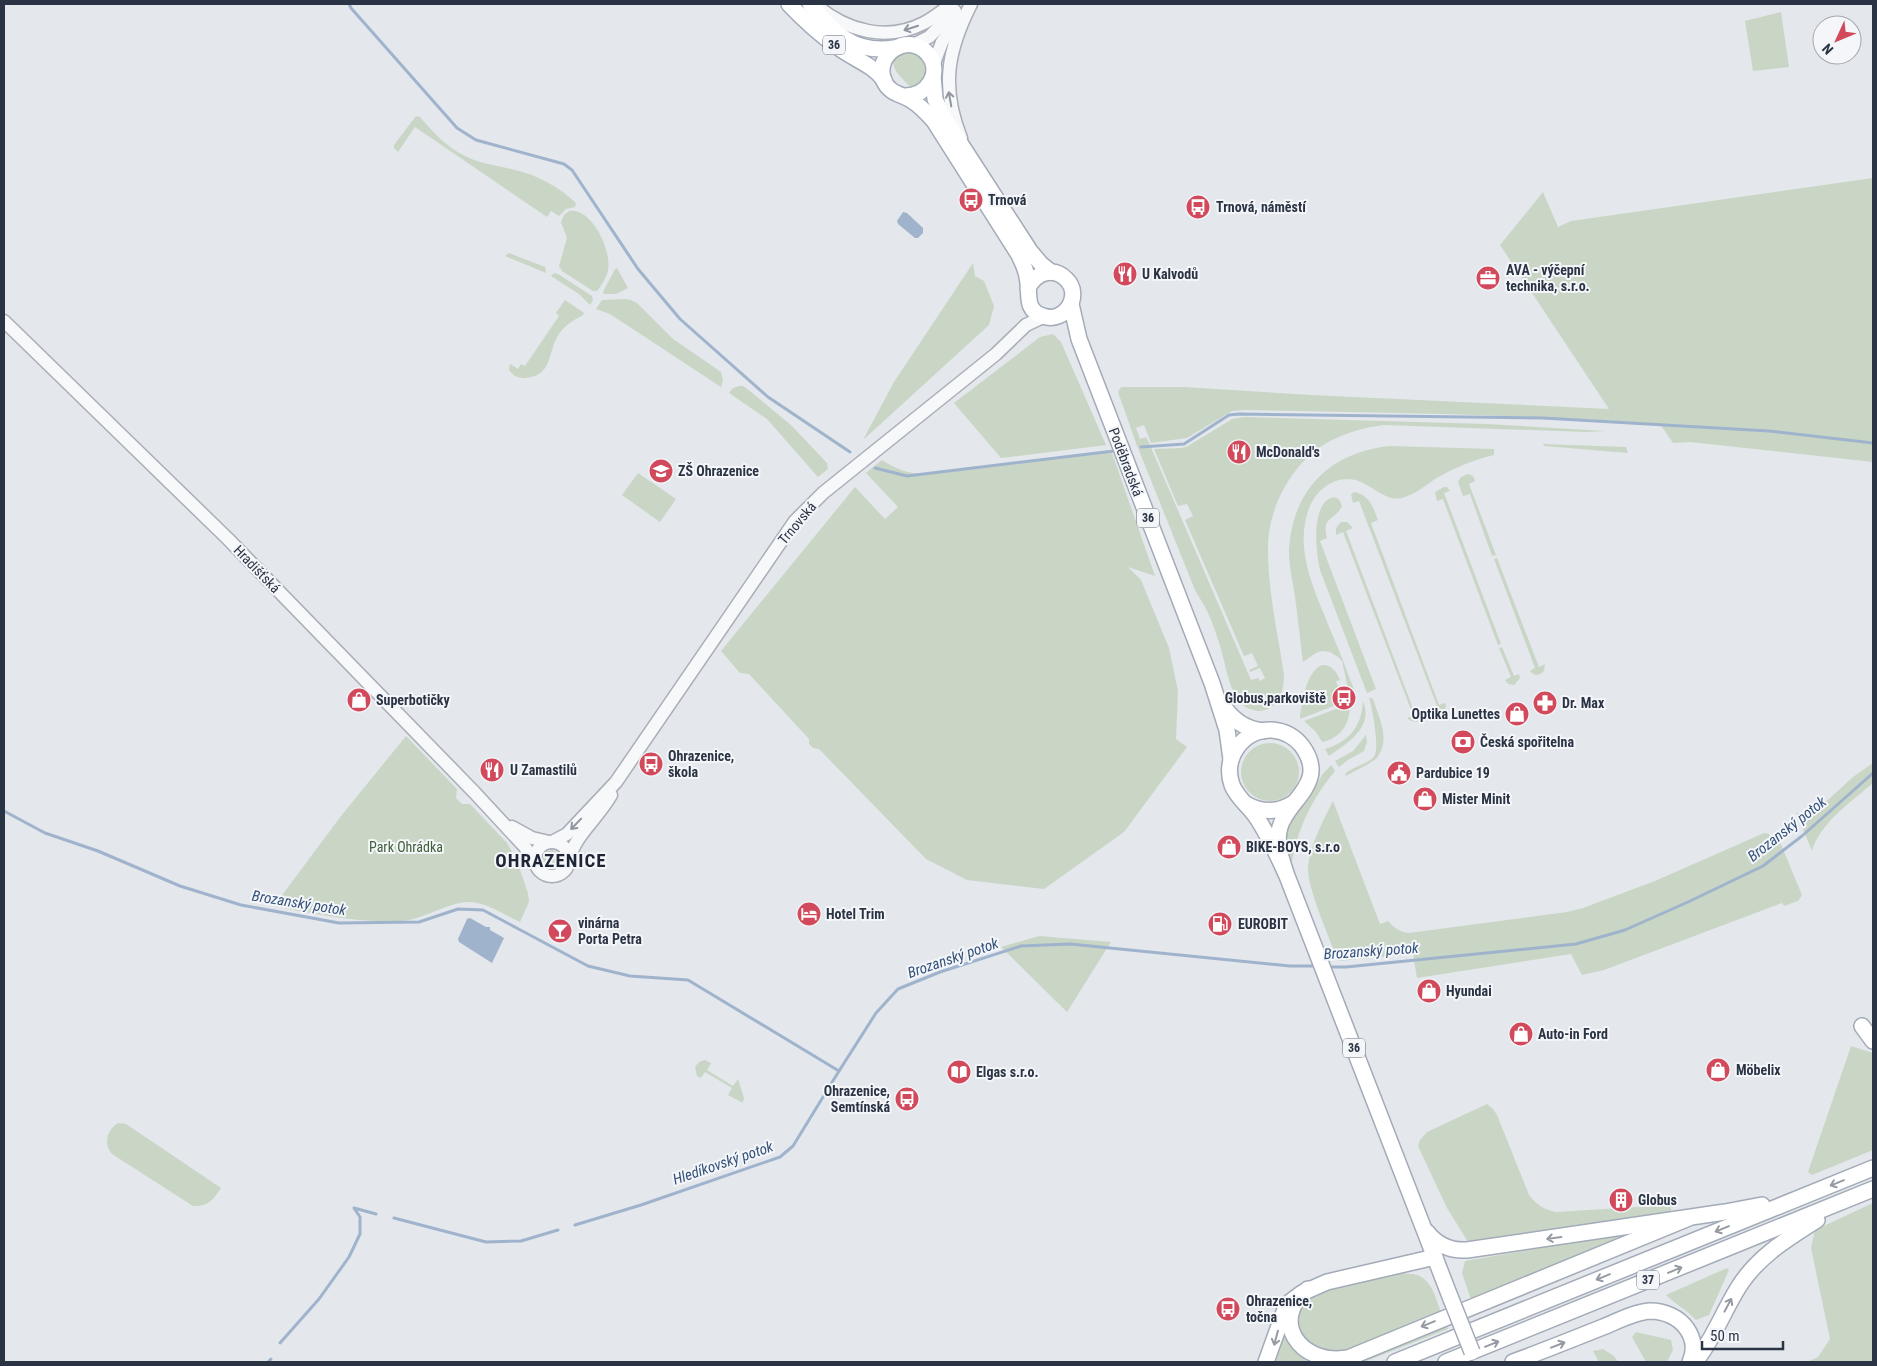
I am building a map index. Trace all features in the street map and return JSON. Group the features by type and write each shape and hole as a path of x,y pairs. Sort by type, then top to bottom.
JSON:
{"main road":[{"name":"36","path":"789,4 826,38 872,68 894,93 905,96 919,105 934,121 1016,250 1026,271 1030,306 1038,314 1048,317"},
{"name":"36","path":"810,4 831,28 852,44 874,50 913,45"},
{"path":"905,96 923,92 931,82 933,71 928,54 913,45"},
{"path":"884,80 882,74 883,62 894,48"},
{"name":"36","path":"933,71 934,92 938,107 1030,251 1041,264 1051,272 1062,276 1071,284 1073,296 1071,304"},
{"path":"1028,288 1040,274 1051,272"},
{"path":"1048,317 1064,314 1071,304"},
{"name":"Poděbradská","path":"1071,304 1075,326 1084,352 1212,683 1229,739 1231,782 1241,799 1262,825 1287,876"},
{"name":"Poděbradská","path":"1048,317 1068,330 1084,352"},
{"name":"Poděbradská","path":"1212,683 1222,704 1236,721 1248,728 1263,731 1274,730 1288,734 1297,740 1304,750 1309,763 1310,774 1307,786 1283,819 1278,834 1279,849 1287,876 1422,1224"},
{"path":"1230,760 1236,748 1244,739 1263,731"},
{"path":"1241,799 1255,808 1270,811 1285,808 1300,797"},
{"path":"1862,1026 1873,1040"},
{"name":"37","path":"1395,1362 1873,1168"},
{"name":"37","path":"1446,1362 1873,1189"},
{"path":"1422,1224 1429,1235 1438,1243 1448,1248 1463,1251 1689,1218 1800,1197"},
{"path":"1696,1362 1735,1291 1755,1266 1784,1241 1850,1199"},
{"path":"1308,1289 1298,1299 1293,1308 1291,1322 1293,1336 1297,1344 1310,1357 1319,1361 1335,1361 1689,1218"},
{"name":"36","path":"1422,1224 1476,1362"},
{"path":"1405,1264 1419,1247 1422,1224"},
{"path":"1266,1362 1273,1347 1284,1312 1294,1298 1308,1289 1327,1282 1436,1257"},
{"path":"1513,1362 1650,1311 1665,1313 1684,1324 1693,1343 1690,1362"}],"street":[{"path":"815,4 828,14 849,25 867,32 887,33 926,22 952,4"},
{"path":"913,45 929,37 962,4"},
{"path":"933,71 942,42 970,4"},
{"path":"970,4 952,48 948,76 953,112 972,161"},
{"name":"Trnovská","path":"1020,330 1030,306"},
{"name":"Trnovská","path":"550,842 561,838 572,828 607,792 627,766 796,521 824,493 996,354 1020,330 1032,321 1048,317"},
{"name":"Hradišťská","path":"4,322 234,545 475,794 525,847 535,863"},
{"name":"Trnovská","path":"569,860 576,843 600,812 627,766"},
{"name":"Hradišťská","path":"475,794 513,827 532,838 550,842"},
{"path":"550,842 559,844 566,848 569,860 566,870 560,875 553,877 543,874 538,869 535,863 536,851 543,844 550,842"}],"green space":[{"path":"1781,12 1789,67 1753,71 1745,21"},
{"path":"906,52 920,56 927,68 923,81 912,89 893,65 893,60 897,56"},
{"path":"416,116 420,117 441,140 453,149 479,161 540,178 569,197 576,203 575,207 566,209 559,216 551,211 547,217 415,127 398,152 394,145"},
{"path":"1873,178 1873,462 1690,442 1673,443 1660,424 1556,418 1245,410 1232,411 1187,438 1151,443 1144,425 1136,428 1140,439 1146,437 1149,443 1251,680 1258,678 1260,681 1265,678 1260,668 1250,672 1249,670 1258,666 1252,653 1244,656 1185,520 1193,516 1187,504 1178,506 1154,449 1188,446 1232,419 1244,417 1487,424 1606,431 1587,432 1384,425 1351,432 1318,448 1306,459 1285,486 1272,517 1269,534 1268,566 1284,675 1283,688 1275,704 1265,710 1251,709 1241,703 1230,683 1211,621 1195,590 1136,443 1118,392 1121,387 1184,387 1609,409 1500,245 1543,192 1558,227 1571,221"},
{"path":"569,211 585,216 593,223 607,252 608,270 597,291 593,291 562,271 559,266 567,238 561,222 564,215"},
{"path":"509,253 545,267 546,273 505,256"},
{"path":"973,263 975,276 984,281 994,306 989,325 863,440 894,382"},
{"path":"617,268 628,288 616,294 604,294 603,292"},
{"path":"554,273 592,296 593,300 590,305 579,294 551,276"},
{"path":"626,299 637,303 673,339 721,372 723,381 721,387 610,314 596,309 602,300"},
{"path":"565,300 584,313 583,315 561,331 555,341 548,362 541,373 525,378 514,375 509,370 510,364 518,369 521,364 525,366 559,316 556,313"},
{"path":"1053,334 1061,342 1106,445 1001,458 954,403 1040,337"},
{"path":"743,386 750,391 792,426 827,463 828,469 818,477 767,419 729,393 733,388"},
{"path":"1543,444 1626,447 1628,453 1544,446"},
{"path":"1390,446 1494,449 1494,455 1456,468 1435,479 1415,493 1402,498 1387,496 1365,484 1349,479 1329,484 1313,500 1304,527 1305,559 1314,589 1353,687 1356,697 1353,697 1347,684 1342,661 1338,657 1330,652 1322,651 1303,662 1289,551 1292,529 1306,493 1318,478 1332,466 1349,456"},
{"path":"1111,450 1155,576 1128,567 1141,580 1169,648 1178,691 1176,739 1187,747 1124,832 1044,889 967,880 926,859 819,749 813,748 809,744 809,739 749,674 740,673 721,651 855,487 885,519 898,507 866,473 882,460 901,470 922,474"},
{"path":"638,473 676,499 660,522 622,495"},
{"path":"1468,474 1473,476 1475,481 1469,484 1496,555 1492,556 1470,494 1463,496 1458,482 1461,477"},
{"path":"1447,487 1450,491 1444,493 1501,644 1498,645 1443,499 1437,501 1435,492"},
{"path":"1355,492 1368,499 1378,520 1371,523 1439,705 1446,703 1445,710 1440,713 1434,712 1431,709 1437,706 1359,501 1353,503 1351,494"},
{"path":"1334,497 1339,499 1342,506 1327,522 1327,538 1320,541 1376,689 1367,693 1318,562 1316,529 1318,518 1321,508 1326,501"},
{"path":"1341,522 1347,522 1353,528 1346,531 1415,714 1422,712 1417,722 1407,718 1413,715 1343,532 1336,535 1336,528"},
{"path":"1497,558 1539,667 1545,664 1544,671 1538,675 1530,671 1535,668 1494,559"},
{"path":"1502,647 1514,676 1519,674 1520,678 1514,685 1508,684 1505,680 1511,677 1499,648"},
{"path":"1322,665 1331,667 1337,674 1340,680 1336,681 1339,689 1335,691 1339,699 1342,698 1344,702 1300,719 1303,697 1309,680 1312,673"},
{"path":"1369,697 1373,699 1381,721 1383,743 1381,751 1375,760 1346,776 1345,774 1348,771 1370,760 1375,754 1375,729"},
{"path":"1363,701 1365,719 1362,727 1351,740 1329,756 1325,749 1341,742 1353,732 1360,718"},
{"path":"1349,704 1347,723 1339,733 1328,740 1322,742 1316,732 1304,721"},
{"path":"1366,735 1367,742 1364,751 1339,767 1335,761 1353,751"},
{"name":"Park Ohrádka","path":"406,736 457,789 456,798 462,804 470,804 507,843 517,861 528,893 529,902 520,922 489,907 470,902 454,904 409,920 400,921 368,921 274,906 341,816"},
{"path":"1264,743 1276,743 1291,751 1299,766 1299,778 1291,793 1276,801 1264,801 1249,793 1241,778 1241,766 1249,751"},
{"path":"1873,763 1873,783 1829,822 1816,841 1812,851 1796,812 1807,816 1817,810 1853,777"},
{"path":"1331,765 1335,771 1319,793 1306,817 1293,855 1291,869 1283,836 1293,814 1309,799 1322,775"},
{"path":"1333,801 1380,924 1388,921 1397,929 1409,933 1567,912 1583,908 1655,881 1764,833 1769,834 1770,837 1780,842 1802,895 1798,901 1784,906 1782,903 1604,970 1582,975 1571,954 1417,978 1413,954 1338,961 1324,927 1308,875 1308,866 1315,841 1321,824"},
{"path":"552,850 558,853 561,859 558,865 552,868 546,865 543,859 546,853"},
{"path":"1039,936 1111,942 1067,1012 1001,947"},
{"path":"1851,1046 1873,1053 1873,1150 1812,1175 1808,1172"},
{"path":"705,1060 711,1063 707,1070 733,1086 738,1079 744,1098 743,1102 728,1095 732,1088 705,1072 701,1078 697,1076 695,1067 699,1062"},
{"path":"1487,1104 1497,1115 1529,1195 1541,1206 1556,1212 1671,1205 1671,1211 1668,1215 1470,1245 1447,1208 1418,1146 1420,1140 1427,1132"},
{"path":"118,1123 126,1124 221,1188 210,1202 193,1206 112,1154 109,1150 107,1137 111,1129"},
{"path":"1873,1203 1873,1362 1807,1362 1818,1357 1830,1339 1811,1248 1815,1230"},
{"path":"1644,1230 1471,1300 1462,1273 1465,1261"},
{"path":"1727,1268 1729,1270 1709,1315 1696,1320 1666,1295"},
{"path":"1401,1272 1422,1277 1430,1285 1441,1312 1337,1355 1313,1351 1298,1329 1299,1316 1302,1309 1312,1298 1323,1290 1338,1285"},
{"path":"1446,1324 1448,1329 1364,1362 1350,1362"},
{"path":"1636,1332 1671,1340 1673,1350 1667,1362 1646,1362 1632,1337"},
{"path":"1286,1333 1289,1343 1298,1355 1308,1362 1273,1362"},
{"path":"1603,1349 1614,1356 1618,1362 1599,1362 1593,1351"}],"water":[{"path":"903,212 907,213 923,228 923,233 918,238 915,238 898,224 897,221"},
{"path":"470,918 486,927 490,927 490,930 504,938 492,963 459,942 458,939 467,919"}],"waterway":[{"path":"349,4 457,128 476,140 564,164 572,170 638,269 680,319 768,397 850,452"},
{"path":"1141,447 1184,444 1229,415 1239,414 1543,418 1769,431 1873,443"},
{"path":"875,468 907,476 1114,451"},
{"name":"Brozanský potok","path":"1328,967 1346,967 1576,944 1625,930 1763,866 1802,836 1873,773"},
{"name":"Brozanský potok","path":"4,811 45,833 98,851 180,886 241,905 339,923 419,922 458,909 483,910 588,966 630,976 688,980 839,1071 876,1013 898,989 940,972 1021,946 1070,944 1290,966 1316,966"},
{"name":"Hledíkovský potok","path":"575,1225 641,1205 780,1157 793,1146 839,1071"},
{"name":"Hledíkovský potok","path":"280,1343 319,1299 349,1257 360,1234 360,1217 354,1208 376,1214"},
{"name":"Hledíkovský potok","path":"394,1218 486,1242 521,1241 558,1230"},
{"name":"Hledíkovský potok","path":"268,1362 271,1359"}],"place":[{"name":"Trnová","path":"971,200"},
{"name":"Trnová, náměstí","path":"1198,207"},
{"name":"U Kalvodů","path":"1125,274"},
{"name":"AVA - výčepní technika, s.r.o.","path":"1488,278"},
{"name":"McDonald's","path":"1239,452"},
{"name":"ZŠ Ohrazenice","path":"661,471"},
{"name":"Globus,parkoviště","path":"1344,698"},
{"name":"Superbotičky","path":"359,700"},
{"name":"Dr. Max","path":"1545,703"},
{"name":"Optika Lunettes","path":"1517,714"},
{"name":"Česká spořitelna","path":"1463,742"},
{"name":"Ohrazenice, škola","path":"651,764"},
{"name":"U Zamastilů","path":"492,770"},
{"name":"Pardubice 19","path":"1399,773"},
{"name":"Mister Minit","path":"1425,799"},
{"name":"BIKE-BOYS, s.r.o","path":"1229,847"},
{"name":"Hotel Trim","path":"809,914"},
{"name":"EUROBIT","path":"1220,924"},
{"name":"vinárna Porta Petra","path":"560,931"},
{"name":"Hyundai","path":"1429,991"},
{"name":"Auto-in Ford","path":"1521,1034"},
{"name":"Möbelix","path":"1718,1070"},
{"name":"Elgas s.r.o.","path":"959,1072"},
{"name":"Ohrazenice, Semtínská","path":"907,1099"},
{"name":"Globus","path":"1621,1200"},
{"name":"Ohrazenice, točna","path":"1228,1309"}],"district":[{"name":"OHRAZENICE","path":"551,860"}]}
